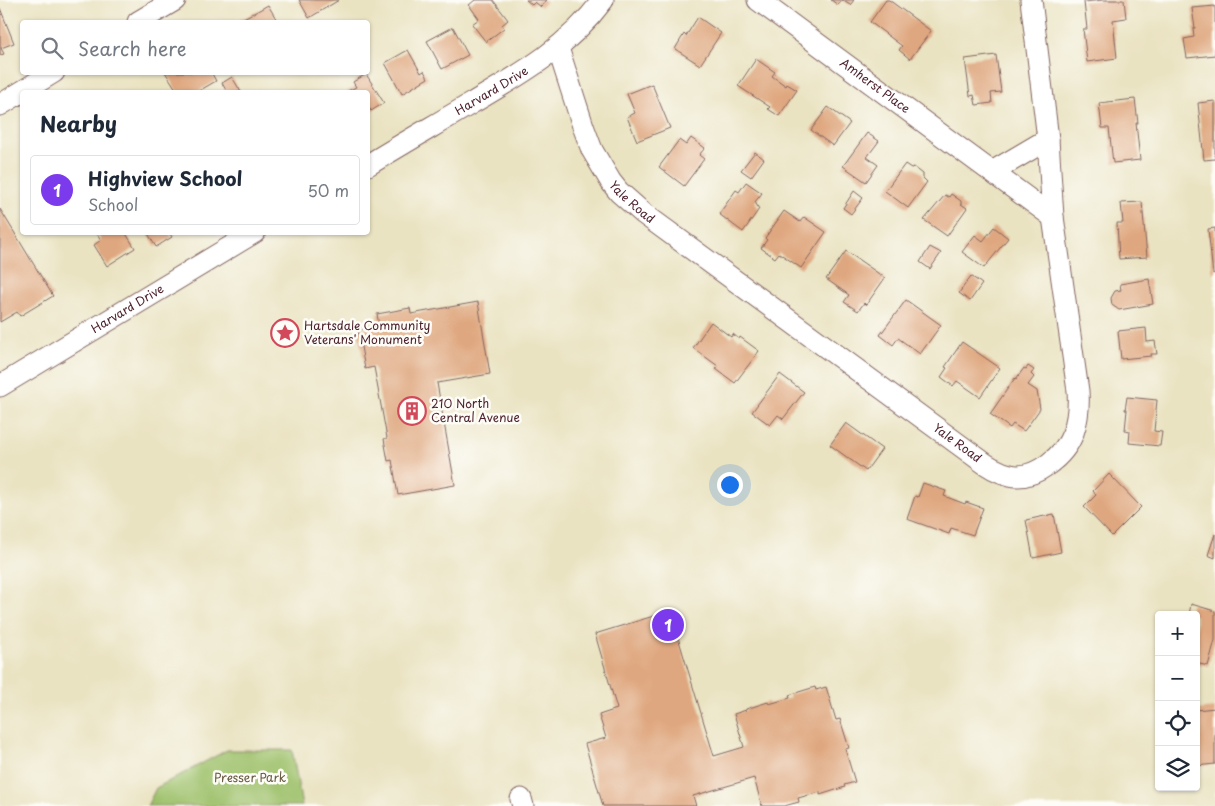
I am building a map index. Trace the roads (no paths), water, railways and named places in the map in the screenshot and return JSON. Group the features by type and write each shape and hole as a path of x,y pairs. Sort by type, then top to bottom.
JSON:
{"street":[{"path":"141,20 175,0"},
{"name":"Harvard Drive","path":"370,164 529,69 558,48 584,23 603,0"},
{"name":"Amherst Place","path":"758,0 1053,217"},
{"name":"Yale Road","path":"558,48 592,150 611,182 644,214 976,458 1000,472 1012,476 1025,475 1049,464 1066,446 1073,434 1079,407 1053,217 1048,139 1032,0"},
{"path":"25,90 49,75"},
{"path":"0,105 20,93"},
{"path":"992,172 1048,139"},
{"name":"Harvard Drive","path":"0,386 250,235"}],"place":[{"name":"Hartsdale Community Veterans' Monument","path":"285,333"},
{"name":"210 North Central Avenue","path":"412,411"},
{"name":"Highview School","path":"668,625"}],"park label":[{"name":"Presser Park","path":"250,778"}]}
